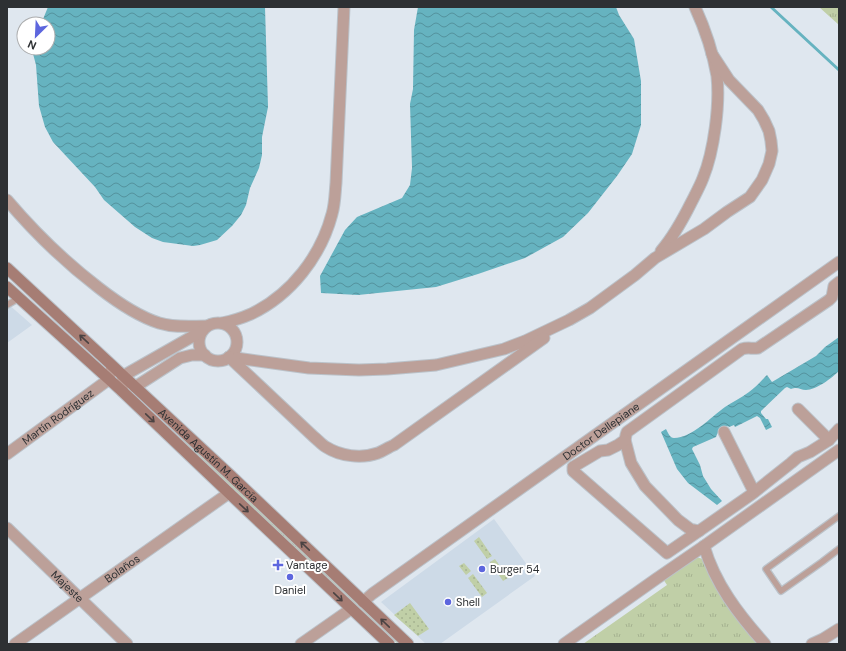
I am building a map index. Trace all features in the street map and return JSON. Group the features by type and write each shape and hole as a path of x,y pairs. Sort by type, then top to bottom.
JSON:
{"main road":[{"name":"Avenida Agustín M. García","path":"7,268 229,474 408,644"},
{"name":"Avenida Agustín M. García","path":"7,287 108,380 122,391 389,644"}],"street":[{"path":"222,323 239,319 251,314 275,300 302,274 316,254 322,242 335,202 344,7"},
{"path":"655,258 669,241 682,221 703,178 709,162 715,126 718,91 716,76 712,54 695,7"},
{"path":"229,357 309,368 359,370 387,370 436,365 489,353 526,341 590,308 613,292 655,258 696,234 750,197 762,180 769,164 772,151 769,131 758,110 726,76 712,54"},
{"path":"718,91 727,86 737,88"},
{"path":"7,200 47,244 85,277 125,307 160,323 181,327 205,328"},
{"path":"682,221 682,226 687,232 696,234"},
{"name":"Doctor Dellepiane","path":"364,602 372,594 839,262"},
{"path":"699,531 690,529 678,520 645,486 631,463 625,440 627,432 742,349 758,348 829,300 832,297 834,286 839,282"},
{"path":"229,357 326,447 351,456 365,456 378,453 394,445 569,320"},
{"path":"122,391 123,376 205,328 217,322 228,325 236,335 236,348 229,357 223,360 216,360 210,359 205,355 199,346 199,341 200,335 205,328"},
{"path":"489,353 494,356 498,364 496,372"},
{"path":"135,387 180,358 192,355 205,355"},
{"path":"148,361 157,373"},
{"path":"252,379 252,368 262,362"},
{"path":"108,380 112,366"},
{"name":"Martín Rodríguez","path":"7,454 108,380"},
{"path":"798,409 829,440"},
{"path":"625,440 608,450 600,451 573,467 573,471 667,553 754,492 798,457 810,452 829,440 839,429"},
{"path":"724,432 754,492"},
{"path":"564,644 839,450"},
{"name":"Bolaños","path":"15,644 228,493"},
{"name":"Majeste","path":"7,528 127,644"},
{"path":"704,546 721,587 742,618 765,644"},
{"path":"301,644 351,609"},
{"path":"812,644 839,629"}],"lane":[{"path":"7,305 19,298"},
{"path":"839,516 766,569 780,591 839,549"}],"shaded area":[{"path":"7,303 32,325 7,343"},
{"path":"494,519 535,576 440,644 426,644 381,602"}],"green space":[{"path":"819,7 839,7 839,25"},
{"path":"127,383 404,644 398,644 126,388"},
{"path":"479,537 492,556 487,559 474,541"},
{"path":"693,557 704,560 761,644 583,644 667,585 663,579"},
{"path":"495,559 508,578 503,581 490,562"},
{"path":"464,563 471,571 466,575 459,566"},
{"path":"473,574 487,593 482,597 468,578"},
{"path":"410,603 429,629 418,636 394,615"}],"water":[{"path":"48,7 265,7 268,107 262,137 262,155 259,168 250,188 246,205 241,215 217,240 193,246 163,242 152,238 135,227 104,200 95,187 53,142 45,127 39,106 36,65 34,56 56,56 56,16 44,16"},
{"path":"418,7 616,7 619,15 634,39 641,81 641,125 632,154 588,213 563,237 525,258 436,287 358,295 321,293 320,276 345,230 357,217 402,198 410,185 412,168 410,104 413,89 414,30"},
{"path":"839,337 839,371 824,383 814,388 804,390 795,388 791,389 787,387 785,388 761,411 766,419 768,419 772,427 766,430 760,418 757,416 735,427 734,425 728,426 719,431 716,437 693,447 692,449 700,465 703,476 711,489 722,501 717,505 688,483 677,469 661,432 666,429 668,434 673,438 688,435 725,407 751,390 767,375 772,382 816,356 825,347"}],"waterway":[{"path":"771,7 839,70"}],"place":[{"name":"Vantage","path":"278,565"},
{"name":"Burger 54","path":"482,569"},
{"name":"Daniel","path":"290,577"},
{"name":"Shell","path":"448,602"}]}
